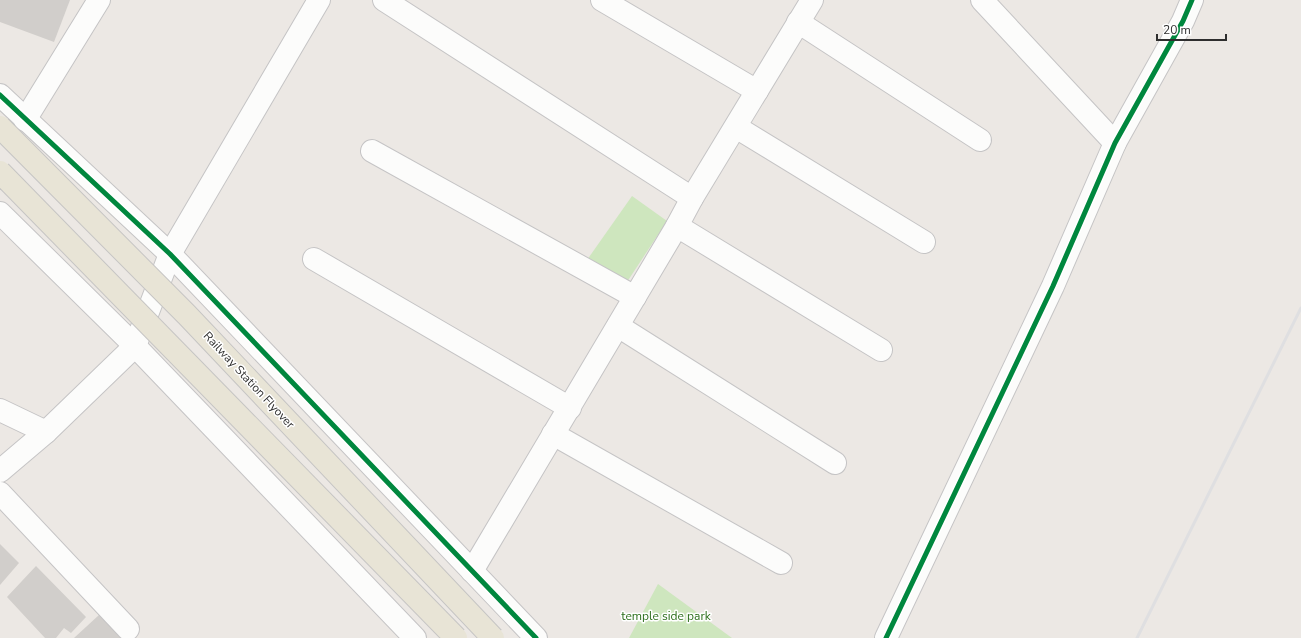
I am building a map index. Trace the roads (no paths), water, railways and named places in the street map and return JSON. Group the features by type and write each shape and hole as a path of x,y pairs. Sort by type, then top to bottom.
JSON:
{"main road":[{"name":"Railway Station Flyover","path":"0,127 187,315 493,638"},
{"path":"0,172 456,638"}],"street":[{"path":"25,120 99,0"},
{"path":"0,471 46,432 135,346 170,254 319,0"},
{"path":"384,0 692,198"},
{"path":"602,0 757,91"},
{"path":"472,571 570,408 692,198 812,0"},
{"path":"982,0 1115,143"},
{"path":"886,638 1053,286 1115,143 1183,21 1192,0"},
{"path":"798,22 980,140"},
{"path":"0,95 170,254 536,638"},
{"path":"736,127 924,242"},
{"path":"372,151 635,297"},
{"path":"0,213 135,346 415,638"},
{"path":"677,226 882,350"},
{"path":"314,259 570,408"},
{"path":"618,326 835,463"},
{"path":"0,410 46,432"},
{"path":"553,434 781,562"},
{"path":"0,493 128,629"}],"railway":[{"path":"1137,638 1301,308"}],"park label":[{"name":"temple side park","path":"666,616"}]}
